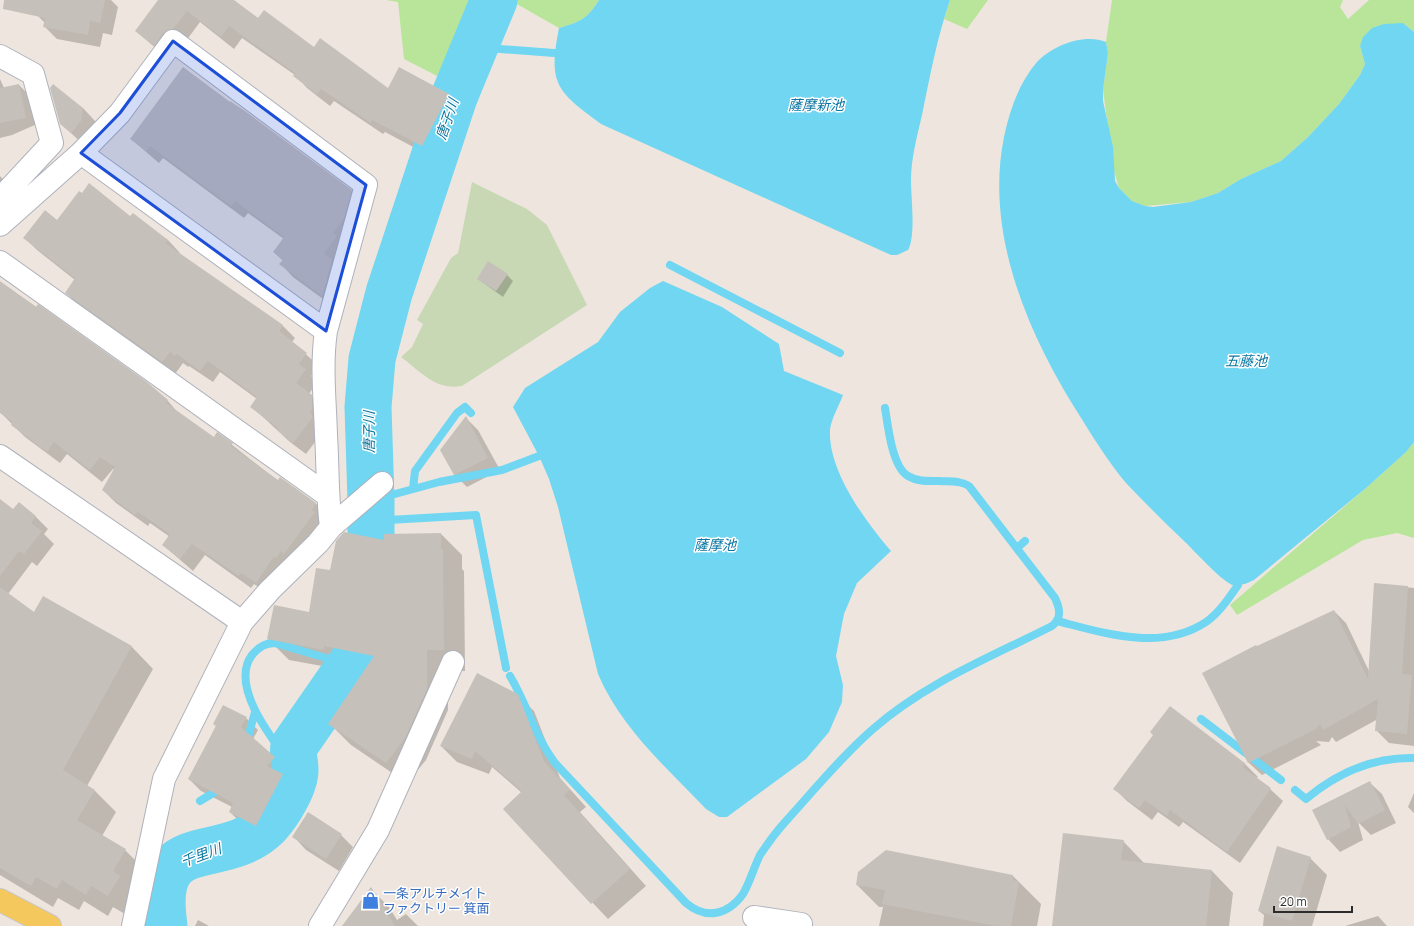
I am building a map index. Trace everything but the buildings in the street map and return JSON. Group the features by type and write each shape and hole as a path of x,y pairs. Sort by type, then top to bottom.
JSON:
{"main road":[{"path":"0,900 50,926"}],"street":[{"path":"0,225 81,153 120,113 173,42 366,186 326,331 323,352 327,495 331,527"},
{"path":"0,56 33,74 52,143 0,199"},
{"path":"81,153 326,331"},
{"path":"0,262 327,495"},
{"path":"0,456 242,622"},
{"path":"133,926 164,779 242,622 270,590 318,543 331,527 382,483"},
{"path":"320,926 378,830 453,662"},
{"path":"754,917 778,924 802,924"}],"highlighted area":[{"path":"173,41 366,185 326,331 81,153 120,113"}],"green space":[{"path":"386,0 599,0 587,16 578,22 559,28 515,3 474,79 439,77 404,59 398,2"},
{"path":"950,0 988,0 967,29 944,19"},
{"path":"1112,0 1343,0 1340,7 1348,19 1369,0 1414,0 1414,32 1403,23 1360,46 1365,64 1360,75 1339,104 1308,137 1281,161 1241,179 1218,193 1191,202 1145,206 1132,201 1119,188 1114,171 1103,90 1108,53 1106,42"},
{"path":"472,182 527,209 547,225 587,305 462,386 444,386 429,379 401,357 412,347 423,324 417,320 451,258 458,253"},
{"path":"1414,442 1414,538 1397,533 1363,540 1237,615 1230,605 1366,488 1406,452"}],"water":[{"name":"薩摩新池","path":"599,0 950,0 934,57 913,156 911,172 912,236 908,250 897,255 891,255 601,124 586,113 565,94 559,85 555,62 556,47 559,28 578,22 587,16"},
{"name":"五藤池","path":"1403,23 1414,32 1414,442 1406,452 1366,488 1254,580 1245,584 1232,585 1213,570 1126,483 1093,437 1045,356 1029,321 1016,285 1006,249 1000,212 999,174 1004,137 1009,116 1025,79 1043,56 1060,46 1078,40 1088,39 1106,42 1108,53 1103,101 1113,147 1115,181 1119,188 1132,201 1145,206 1153,207 1191,202 1218,193 1241,179 1281,161 1308,137 1339,104 1360,75 1365,64 1360,46 1363,37 1372,28 1384,24"},
{"name":"薩摩池","path":"663,281 722,307 779,344 784,371 843,395 833,417 830,430 831,446 835,462 850,495 860,511 891,551 857,583 844,614 836,656 843,685 842,702 829,732 806,759 727,817 719,817 706,809 675,778 632,729 608,694 598,674 558,507 549,479 539,456 513,407 525,388 598,342 620,312 650,288"}],"waterway":[{"name":"唐子川","path":"164,926 163,895 168,874 179,862 194,855 230,846 250,838 268,824 281,806 292,784 295,770 293,752 294,746 371,635 371,501 368,407 372,359 389,293 454,97 494,0"},
{"path":"474,47 554,53"},
{"path":"670,265 840,353"},
{"path":"413,489 415,471 457,413 465,407 471,413"},
{"path":"510,676 536,731 555,763 686,903 701,912 709,913 724,911 731,907 743,894 760,855 775,833 839,762 873,729 893,713 936,684 1052,626 1059,617 1059,610 1055,598 969,486 958,482 919,480 908,476 903,471 894,455 885,408"},
{"path":"373,500 439,482 502,470 539,456"},
{"path":"371,521 476,515 506,668"},
{"path":"1017,548 1025,541"},
{"path":"1057,621 1132,637 1151,638 1170,636 1189,631 1206,622 1219,610 1238,585"},
{"path":"295,770 267,731 257,715 250,699 246,683 246,668 252,655 262,646 275,643 350,665"},
{"path":"246,744 255,712"},
{"path":"1201,719 1281,780"},
{"path":"1295,790 1306,799 1330,781 1356,768 1384,760 1414,758"},
{"path":"200,801 223,787"}],"place":[{"name":"一条アルチメイト ファクトリー 箕面","path":"370,900"}],"water label":[{"name":"千里川","path":"201,855"}]}
